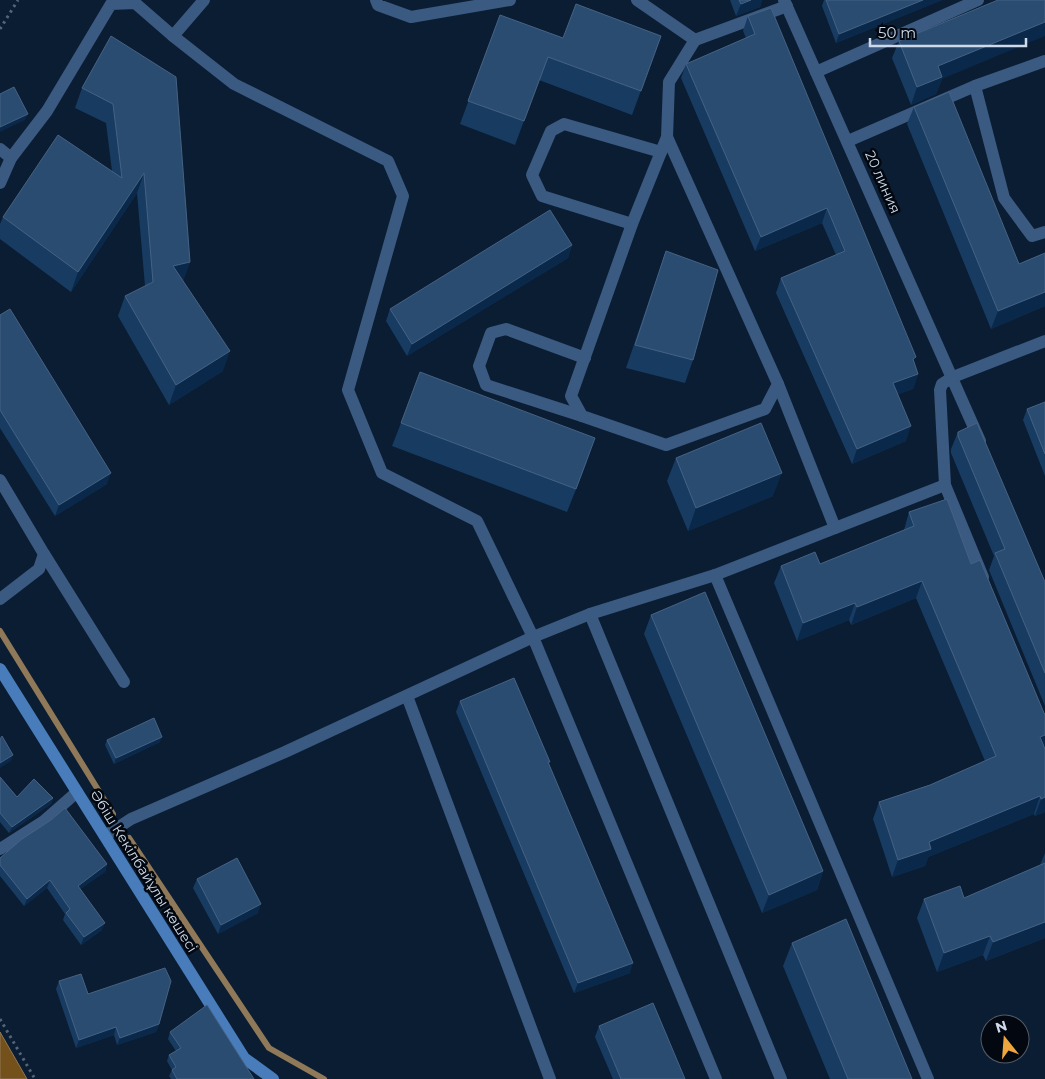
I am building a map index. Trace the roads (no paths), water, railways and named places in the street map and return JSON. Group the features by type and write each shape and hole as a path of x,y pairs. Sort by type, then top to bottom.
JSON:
{"street":[{"path":"173,36 204,0"},
{"path":"376,0 378,6 411,17 510,0"},
{"path":"637,0 695,40"},
{"path":"816,72 978,0"},
{"path":"0,183 11,158 47,111 111,4 135,1 173,36 234,84 388,161 403,196 348,390 382,473 478,521 533,637 716,1079"},
{"path":"582,416 571,396 632,224 667,137 669,82 695,40 786,3"},
{"name":"20 линия","path":"786,3 984,450"},
{"path":"848,141 974,86 1045,61"},
{"path":"974,86 1004,198 1032,236 1045,232"},
{"path":"632,224 542,196 532,175 551,131 564,124 661,152"},
{"path":"667,137 778,384 835,528"},
{"path":"0,149 11,158"},
{"path":"585,358 506,329 491,333 479,366 486,385 666,445 765,409 778,384"},
{"path":"990,592 946,485 940,390 942,384 953,377 1045,341"},
{"path":"0,480 124,682"},
{"path":"105,836 131,819 407,696 533,637 590,614 715,575 946,485"},
{"path":"0,599 39,569 44,554"},
{"path":"715,575 928,1079"},
{"path":"590,614 781,1079"},
{"name":"Әбіш Кекілбайұлы көшесі","path":"0,669 244,1058 273,1079"},
{"path":"407,696 550,1079"},
{"path":"0,849 44,821 77,792"}],"waterway":[{"path":"0,631 113,814"},
{"path":"129,838 269,1048 324,1079"}]}
